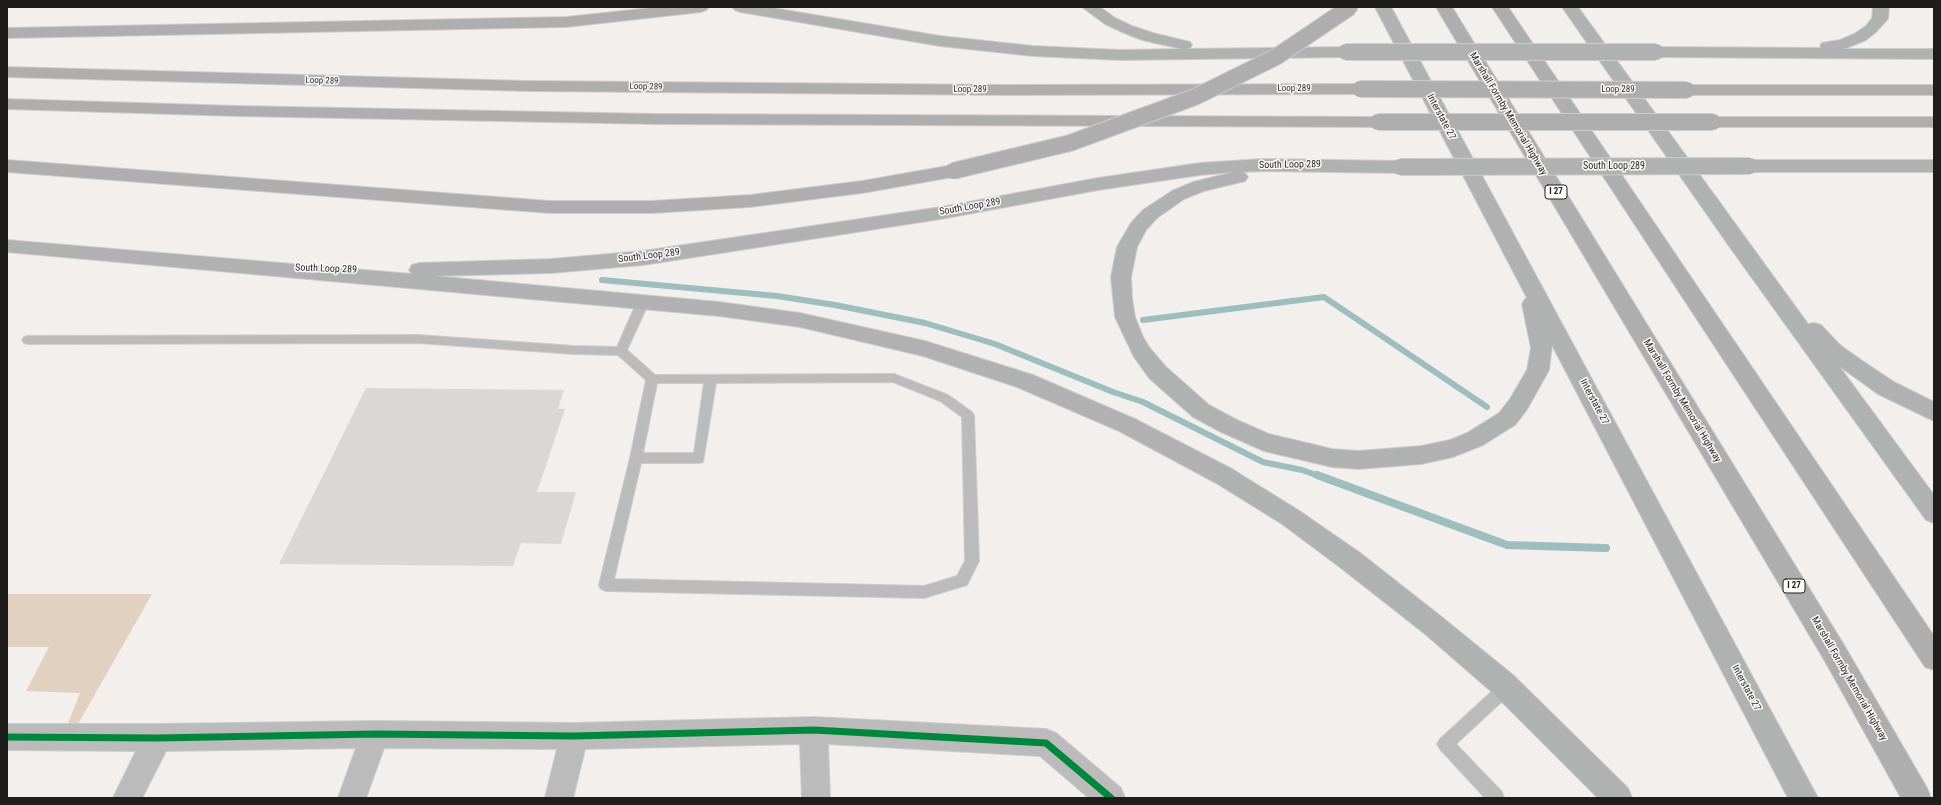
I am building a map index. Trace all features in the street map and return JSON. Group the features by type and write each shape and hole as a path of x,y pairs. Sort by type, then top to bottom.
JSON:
{"highway":[{"path":"7,32 566,22 701,7"},
{"path":"7,166 442,200 566,207 652,207 750,201 862,187 953,171 1070,143 1195,97 1276,57 1350,7"},
{"name":"Marshall Formby Memorial Highway","path":"1444,7 1835,654 1917,798"},
{"path":"1500,7 1934,658"},
{"name":"Loop 289","path":"7,72 528,86 998,90 1934,90"},
{"path":"7,104 237,111 647,119 1378,122 1934,122"}],"main road":[{"path":"740,7 940,41 1033,51 1120,54 1346,52 1934,54"},
{"path":"1090,7 1110,21 1148,37 1191,47 1246,53"},
{"name":"Interstate 27","path":"1383,7 1804,798"},
{"path":"1763,53 1843,44 1860,37 1871,29 1880,19 1881,7"},
{"path":"1570,8 1736,241 1934,513"},
{"path":"1325,165 1232,178 1199,186 1178,196 1150,214 1138,227 1127,247 1121,277 1122,298 1125,317 1133,337 1141,352 1157,372 1201,411 1264,442 1332,458 1385,459 1421,455 1453,448 1475,438 1507,419 1518,405 1538,370 1542,348 1527,279"},
{"name":"South Loop 289","path":"7,246 234,265 352,270 536,267 589,263 709,249 941,213 1098,184 1200,169 1325,165 1400,167 1934,166"},
{"path":"1834,166 1934,175"},
{"path":"1736,241 1833,350 1853,366 1886,388 1934,412"},
{"path":"234,265 643,302 800,320 860,332 975,364 1026,381 1079,403 1127,426 1224,476 1290,517 1350,560 1422,616 1506,688 1618,798"}],"street":[{"path":"814,730 816,798"},
{"path":"7,737 158,738 375,734 574,736 814,730 1046,743 1111,798"},
{"path":"352,798 375,734"},
{"path":"559,798 574,736"},
{"path":"127,798 158,738"}],"lane":[{"path":"621,351 643,302"},
{"path":"28,340 418,339 574,350 621,351 652,378 894,378 944,398 968,415 972,561 962,581 924,592 606,585 636,458 652,378"},
{"path":"636,458 699,458 711,378"},
{"path":"1496,798 1445,744 1506,688"}],"shaded area":[{"path":"7,594 152,594 74,731 65,731 80,693 26,691 49,647 7,647"}],"building":[{"path":"366,388 564,390 558,409 565,409 537,492 576,492 561,544 521,543 513,566 279,564"}],"waterway":[{"path":"602,280 777,296 835,305 925,323 995,344 1113,392 1143,402 1263,462 1302,470 1319,476"},
{"path":"1143,320 1324,297 1487,407"},
{"path":"1317,475 1507,545 1606,548"}],"cycle path":[{"path":"7,737 158,738 375,734 574,736 814,730 1046,743 1111,798"}]}
